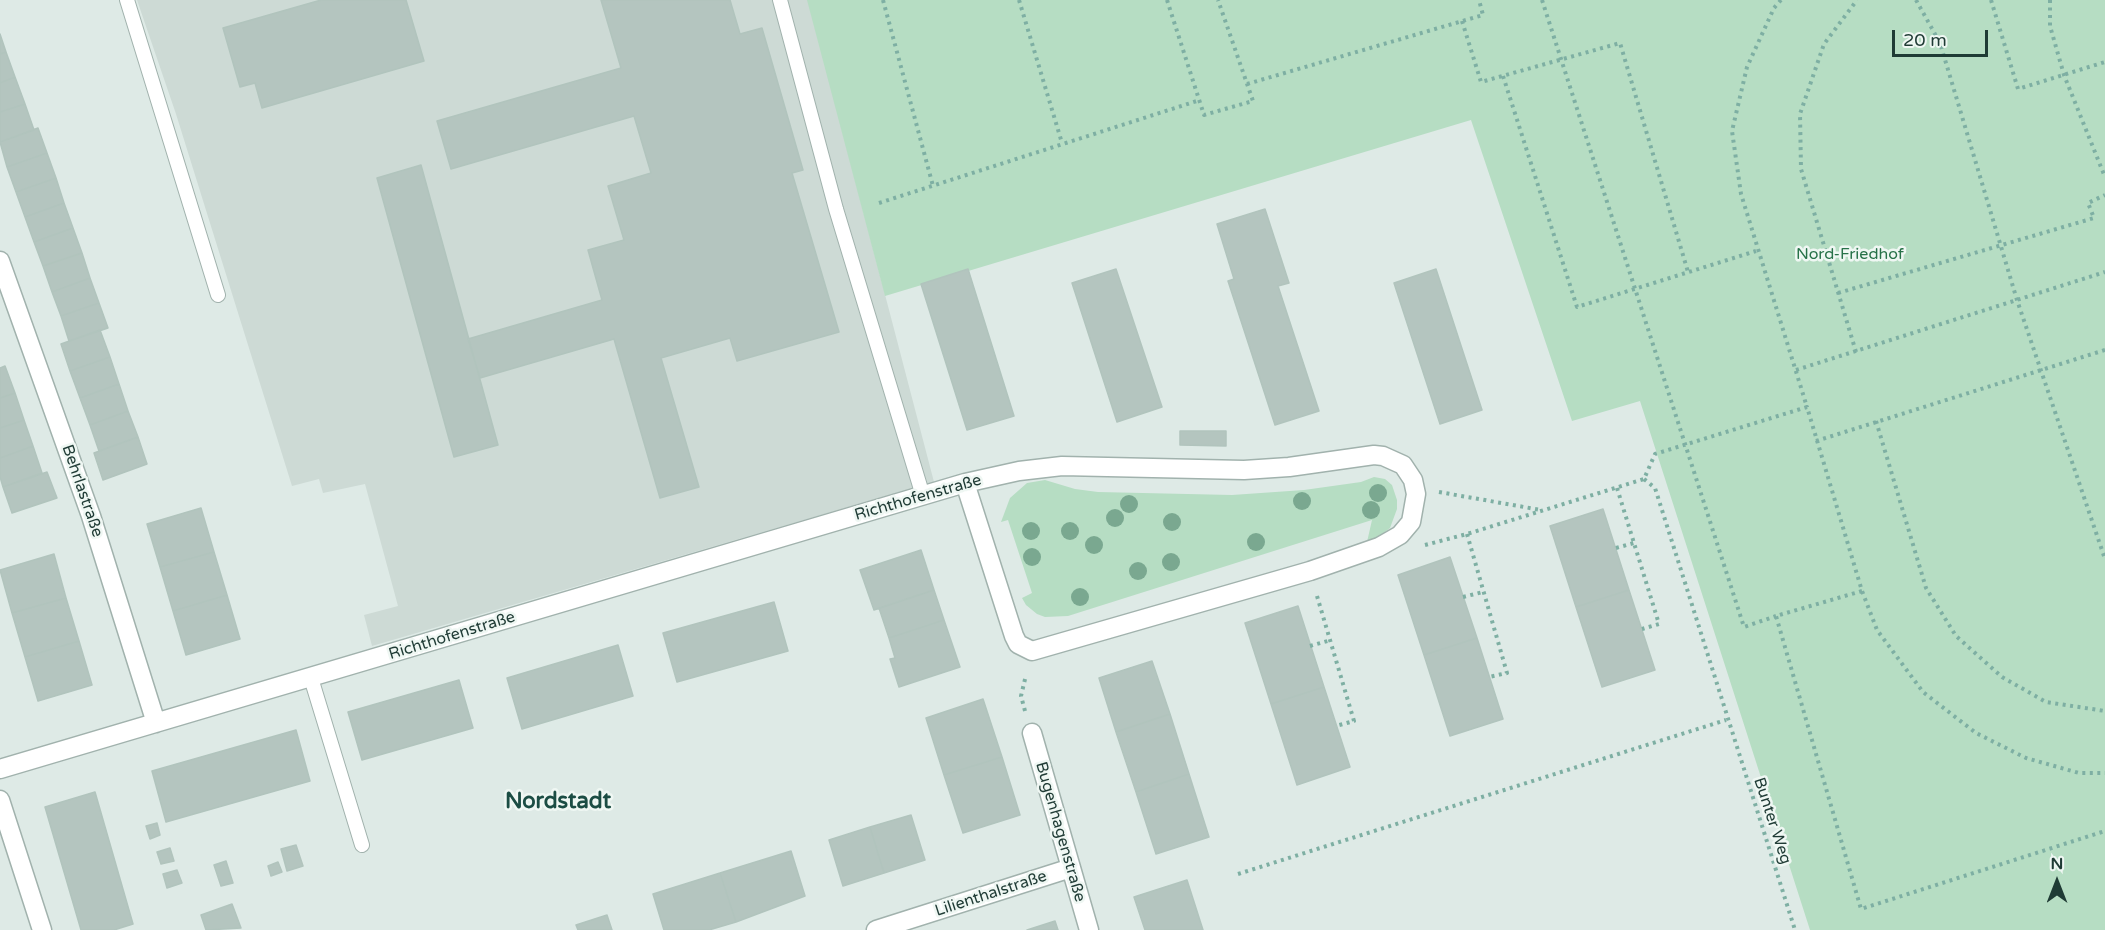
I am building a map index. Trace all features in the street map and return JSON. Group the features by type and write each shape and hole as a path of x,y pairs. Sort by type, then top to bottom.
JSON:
{"street":[{"name":"Behrlastraße","path":"0,261 95,525 156,723"},
{"name":"Richthofenstraße","path":"0,769 965,483 1019,471 1062,466 1244,470 1374,454 1403,465 1415,487"},
{"path":"965,483 1014,636 1018,644 1032,651 1310,571 1379,547 1400,535 1411,522 1415,504 1415,487"},
{"name":"Bugenhagenstraße","path":"1032,733 1089,930"},
{"path":"0,800 42,930"},
{"name":"Lilienthalstraße","path":"876,930 1071,868"}],"lane":[{"path":"127,0 218,295"},
{"path":"780,0 836,209 923,496"},
{"path":"311,678 362,845"}],"path":[{"path":"883,0 933,186"},
{"path":"1019,0 1062,143"},
{"path":"1167,0 1204,115 1253,101 1218,0"},
{"path":"1247,84 1483,15 1479,0"},
{"path":"1542,0 1683,445 1744,627 1862,591"},
{"path":"1781,0 1774,8 1747,67 1732,131 1741,194 1756,251 1796,370 1862,591 1877,630 1923,692 1976,733 2026,758 2079,773 2105,773"},
{"path":"1856,352 1801,169 1800,114 1824,44 1857,0"},
{"path":"1916,0 1940,43 2017,300 2105,559"},
{"path":"1990,0 2018,89 2105,62"},
{"path":"2050,0 2050,26 2064,75 2105,177"},
{"path":"1462,21 1481,82 1620,42 1688,272"},
{"path":"1503,76 1577,307 1756,251"},
{"path":"879,203 1200,100"},
{"path":"1838,293 2094,218 2088,203 2105,195"},
{"path":"1796,370 2105,272"},
{"path":"1816,441 2105,350"},
{"path":"1379,547 1429,544 1644,479 1655,454 1807,407"},
{"path":"1876,421 1926,588 1956,636 2002,677 2046,702 2105,711"},
{"name":"Bunter Weg","path":"1644,479 1655,488 1726,720 1795,930"},
{"path":"1415,487 1542,510"},
{"path":"1617,487 1659,624 1642,629"},
{"path":"1467,534 1507,673 1489,677"},
{"path":"1616,548 1634,543"},
{"path":"1310,571 1354,721 1336,726"},
{"path":"1463,597 1484,592"},
{"path":"1776,616 1861,909 2105,831"},
{"path":"1311,646 1330,640"},
{"path":"1032,651 1021,696 1032,733"},
{"path":"1238,874 1726,720"}],"shaded area":[{"path":"137,0 808,0 934,482 372,646 364,615 398,606 365,484 323,493 319,479 292,486 176,114"}],"green space":[{"name":"Nord-Friedhof","path":"807,0 2105,0 2105,930 1810,930 1640,401 1572,421 1471,120 885,296"},
{"path":"1374,477 1385,479 1392,485 1397,500 1397,509 1390,528 1376,539 1367,542 1372,520 1068,616 1045,617 1026,605 1022,598 1032,593 1008,520 1001,522 1010,498 1027,483 1045,480 1075,489 1098,492 1232,495 1304,490 1361,482"}],"building":[{"path":"321,0 406,0 424,61 262,108 255,83 240,87 223,28"},
{"path":"601,0 730,0 740,34 762,28 803,170 792,173 839,332 737,361 730,338 661,358 699,487 660,498 614,339 480,378 468,339 602,300 588,250 624,240 608,186 651,173 634,116 451,169 437,121 621,68"},
{"path":"0,34 6,52 0,54"},
{"path":"6,52 15,77 0,83 0,54"},
{"path":"15,77 25,104 0,112 0,83"},
{"path":"25,104 34,130 0,142 0,112"},
{"path":"38,128 47,153 7,167 0,142"},
{"path":"47,153 56,178 16,192 7,167"},
{"path":"421,165 498,445 454,457 377,178"},
{"path":"56,178 64,203 25,217 16,192"},
{"path":"64,203 73,228 34,242 25,217"},
{"path":"1265,209 1289,283 1278,286 1319,411 1275,425 1228,281 1234,279 1217,224"},
{"path":"73,228 82,253 43,266 34,242"},
{"path":"82,253 90,278 52,292 43,266"},
{"path":"968,269 1014,416 967,430 921,284"},
{"path":"1116,269 1162,407 1117,422 1072,283"},
{"path":"1436,269 1482,410 1440,424 1394,283"},
{"path":"90,278 99,303 61,316 52,292"},
{"path":"99,303 108,328 69,341 61,316"},
{"path":"100,330 110,357 70,371 61,344"},
{"path":"110,357 119,384 80,398 70,371"},
{"path":"5,366 15,393 0,398 0,368"},
{"path":"119,384 128,411 90,425 80,398"},
{"path":"15,393 24,420 0,428 0,398"},
{"path":"128,411 138,437 99,451 90,425"},
{"path":"24,420 33,446 0,458 0,428"},
{"path":"1180,431 1226,431 1226,446 1180,445"},
{"path":"138,437 147,464 103,480 94,453"},
{"path":"33,446 42,473 3,487 0,477 0,458"},
{"path":"47,472 57,498 12,513 3,487"},
{"path":"201,508 214,552 160,567 147,524"},
{"path":"1603,509 1629,590 1576,607 1550,526"},
{"path":"921,550 934,590 874,610 860,570"},
{"path":"214,552 227,595 173,611 160,567"},
{"path":"54,554 66,598 12,613 0,570"},
{"path":"1450,557 1477,638 1424,655 1398,575"},
{"path":"934,590 944,620 889,638 879,608"},
{"path":"1629,590 1655,670 1602,687 1576,607"},
{"path":"227,595 240,639 186,655 173,611"},
{"path":"66,598 79,641 25,657 12,613"},
{"path":"774,602 788,651 677,682 663,633"},
{"path":"1298,606 1324,687 1271,704 1245,623"},
{"path":"944,620 960,667 899,687 890,659 895,658 889,638"},
{"path":"1477,638 1503,719 1450,736 1424,655"},
{"path":"79,641 92,685 38,701 25,657"},
{"path":"618,645 633,696 522,729 507,678"},
{"path":"1152,661 1170,714 1116,732 1099,678"},
{"path":"459,680 473,728 362,760 348,712"},
{"path":"1324,687 1350,767 1297,785 1271,704"},
{"path":"983,699 1002,757 944,775 926,718"},
{"path":"1170,714 1189,774 1136,792 1116,732"},
{"path":"296,730 310,781 166,822 152,771"},
{"path":"1002,757 1020,815 963,833 944,775"},
{"path":"1189,774 1209,837 1156,854 1136,792"},
{"path":"95,792 133,924 114,930 81,930 45,807"},
{"path":"911,815 925,860 884,873 870,827"},
{"path":"157,823 160,835 150,839 146,826"},
{"path":"870,827 884,873 843,886 829,840"},
{"path":"296,845 303,866 287,871 281,849"},
{"path":"170,848 174,861 161,864 157,852"},
{"path":"791,851 805,896 736,922 720,873"},
{"path":"226,861 233,883 221,886 214,865"},
{"path":"278,862 282,872 271,876 268,866"},
{"path":"177,870 182,883 167,888 163,874"},
{"path":"720,873 736,922 709,930 664,930 653,894"},
{"path":"1187,880 1203,930 1145,930 1134,897"},
{"path":"232,904 241,928 206,930 201,915"},
{"path":"607,915 612,930 578,930 576,925"},
{"path":"1055,921 1058,930 1027,930"}],"district":[{"name":"Nordstadt","path":"558,802"}]}
